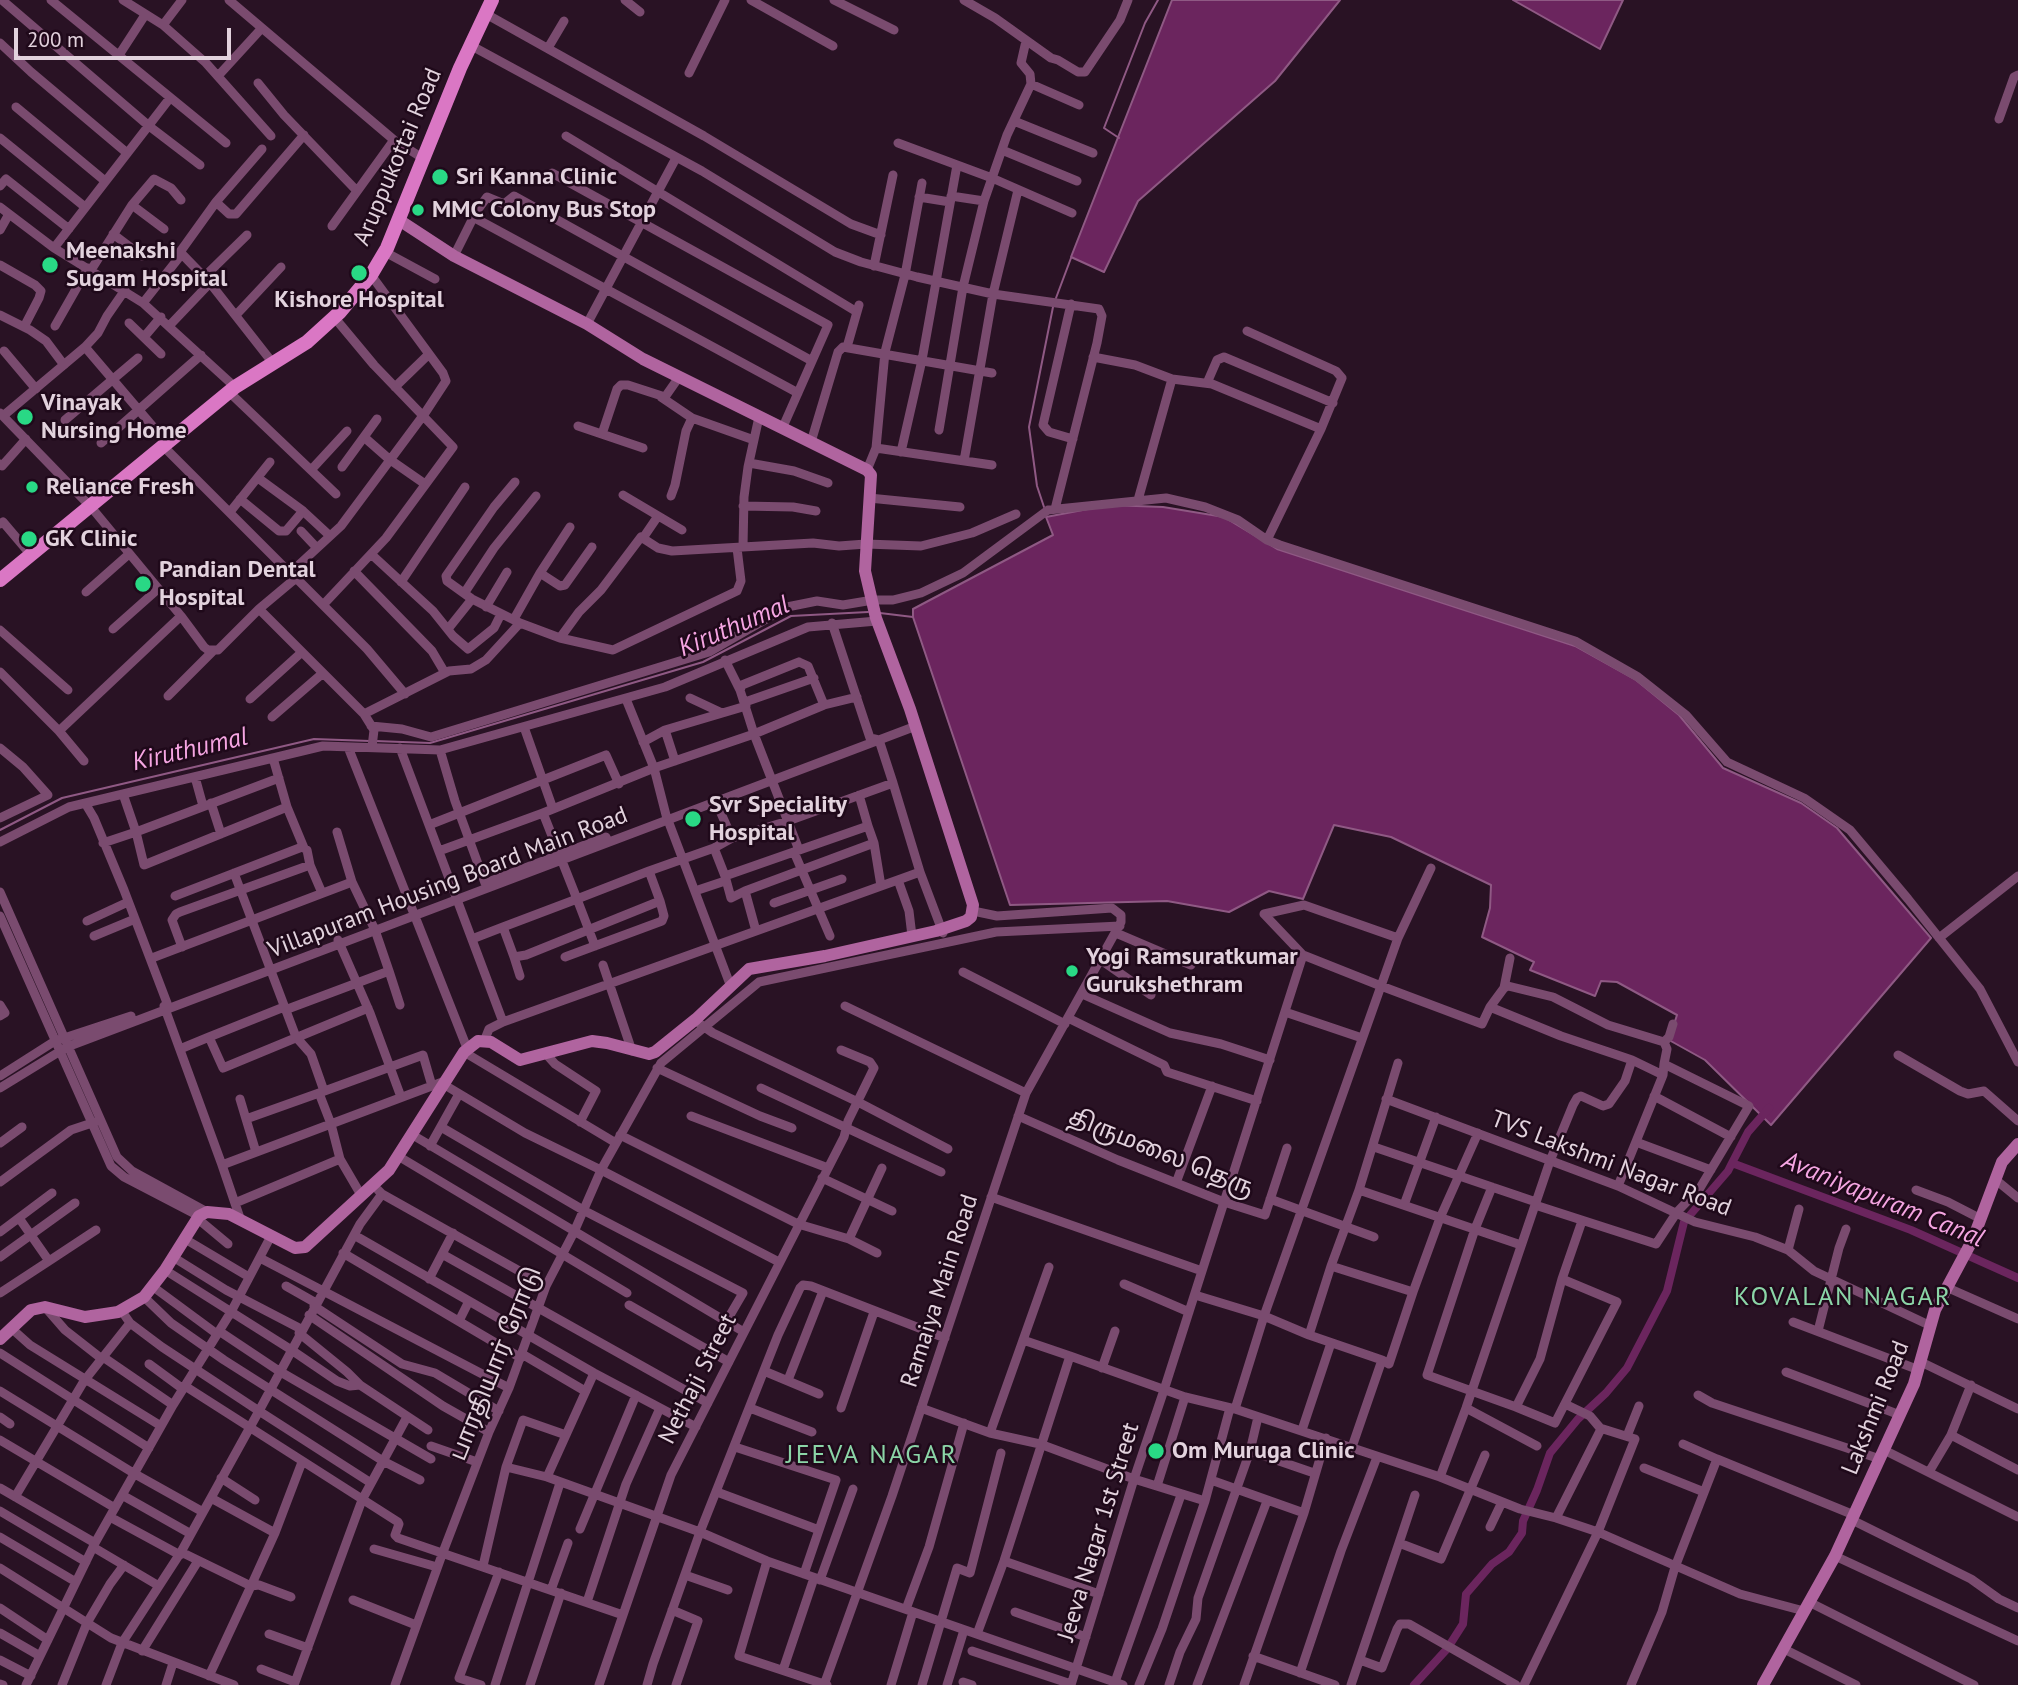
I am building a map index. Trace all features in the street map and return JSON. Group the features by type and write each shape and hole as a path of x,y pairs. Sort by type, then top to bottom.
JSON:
{"main road":[{"name":"Aruppukottai Road","path":"0,580 232,389 307,342 334,317 371,275 385,252 470,45 492,0"}],"street":[{"path":"51,0 226,143"},
{"path":"123,0 163,25 206,63 271,136"},
{"path":"163,25 182,0"},
{"path":"229,0 394,140 424,159"},
{"path":"625,0 640,12"},
{"path":"689,73 725,0"},
{"path":"751,0 833,46"},
{"path":"834,0 894,30"},
{"path":"964,0 1078,72 1085,72 1120,20 1128,0"},
{"path":"5,2 145,132 200,164"},
{"path":"486,14 704,136 851,224 881,235"},
{"path":"119,55 145,15"},
{"path":"548,48 564,21"},
{"path":"218,76 261,29"},
{"path":"939,430 963,287 984,201 1002,150 1031,84 1030,74 1021,62 1027,41"},
{"path":"0,43 127,153"},
{"path":"470,45 676,158 835,251 905,275 993,294 1096,308 1102,313 1093,357 1073,439 1049,511"},
{"path":"1999,120 2014,77 2018,75"},
{"path":"258,83 284,115 356,190"},
{"path":"1031,84 1079,105"},
{"path":"54,248 170,98"},
{"path":"16,107 105,181"},
{"path":"1014,121 1093,153"},
{"path":"213,205 229,214 236,214 304,135"},
{"path":"566,136 858,309 847,346"},
{"path":"0,138 85,208"},
{"path":"331,226 394,140"},
{"path":"898,143 992,178 1072,213"},
{"path":"143,303 181,255 183,245 213,205 262,149"},
{"path":"1002,150 1077,181"},
{"path":"587,324 676,158"},
{"path":"901,452 922,360 957,165"},
{"path":"552,173 828,325 782,429"},
{"path":"874,266 893,175"},
{"path":"55,326 132,205 155,178 171,188 181,200"},
{"path":"0,186 6,179 69,229"},
{"path":"867,470 876,448 885,352 905,275 922,183"},
{"path":"964,461 993,294 1018,190"},
{"path":"454,256 473,217 487,197 504,204 514,196 812,361"},
{"path":"919,197 984,201"},
{"path":"132,205 164,229"},
{"path":"0,207 54,248 125,290 161,317 337,494"},
{"path":"0,230 9,214"},
{"path":"473,217 798,393"},
{"path":"399,220 454,256 587,324 643,359 867,470 871,475 865,571 875,611 915,724 973,911 966,921 944,935 827,963 772,973 749,969 700,1023"},
{"path":"113,234 142,256"},
{"path":"170,326 247,235"},
{"path":"385,252 435,279"},
{"path":"181,255 207,280 272,362"},
{"path":"0,265 41,291 24,327"},
{"path":"236,315 281,267"},
{"path":"168,696 213,651 218,650 341,526 446,381 443,373 371,275"},
{"path":"125,290 98,333 85,348 1,415 91,507 204,647 213,651"},
{"path":"1071,304 1043,425 1049,432 1073,439"},
{"path":"0,315 46,341 64,365"},
{"path":"144,337 161,317"},
{"path":"323,605 372,554 453,447 436,426 395,387 334,317"},
{"path":"128,323 161,354"},
{"path":"1247,331 1341,374 1342,382 1267,540"},
{"path":"811,442 840,348 847,346 885,352 992,373"},
{"path":"85,348 138,409 164,444 367,649 405,694"},
{"path":"4,351 36,389"},
{"path":"395,387 429,354"},
{"path":"101,443 201,355"},
{"path":"1093,357 1135,365 1172,379 1207,383 1321,429"},
{"path":"1207,383 1217,360 1224,357 1332,403"},
{"path":"65,420 138,358"},
{"path":"661,397 667,395 679,377"},
{"path":"1138,500 1172,379"},
{"path":"602,434 617,389 621,385 628,385 661,397 692,418 754,440"},
{"path":"515,482 446,576 449,582 486,607 517,621 560,638 613,650 737,591 741,581 743,506 759,417"},
{"path":"671,496 676,485 685,431 692,418"},
{"path":"342,467 377,419"},
{"path":"578,426 643,448"},
{"path":"311,470 347,431"},
{"path":"364,437 389,459 425,484"},
{"path":"0,464 2,466 26,439"},
{"path":"876,448 992,465"},
{"path":"230,512 270,462"},
{"path":"749,463 794,471 828,483"},
{"path":"258,478 303,511 330,536"},
{"path":"401,582 465,487"},
{"path":"623,495 682,530"},
{"path":"448,629 494,548 536,496"},
{"path":"869,498 960,507"},
{"path":"0,842 69,807 324,746 440,750 626,699 665,687 808,627 875,611 894,600 921,593 963,573 1049,511 1166,498 1205,507 1238,520 1267,540 1575,641 1638,677 1686,715 1727,762 1804,798 1850,830 1980,989 2018,1062"},
{"path":"240,499 275,529 283,532 303,511"},
{"path":"743,506 793,507 816,511"},
{"path":"643,538 658,548 672,551 813,543 839,546 921,546 972,533 1016,514"},
{"path":"560,638 658,516"},
{"path":"1,522 31,555"},
{"path":"364,714 446,673 471,669 486,660 517,621 540,573 570,527"},
{"path":"301,531 317,548"},
{"path":"540,573 560,586 565,586 593,547"},
{"path":"86,592 129,554"},
{"path":"372,554 433,611 468,649 494,628 501,614"},
{"path":"354,571 432,651 446,673"},
{"path":"486,607 507,572"},
{"path":"113,629 158,589"},
{"path":"373,728 402,729 431,737 709,652 787,607 817,601 875,611"},
{"path":"259,609 364,714 373,728 373,746"},
{"path":"59,731 181,616"},
{"path":"831,623 857,697 893,783 920,872 944,935"},
{"path":"0,630 68,690"},
{"path":"250,699 302,652"},
{"path":"725,660 740,690 788,821 800,870 830,936"},
{"path":"740,690 744,683 799,662 808,666 824,705"},
{"path":"0,672 59,731 83,761"},
{"path":"272,716 323,673"},
{"path":"643,742 665,730 722,713 814,678"},
{"path":"439,850 548,811 654,768 754,734 824,705 857,697"},
{"path":"690,698 722,713"},
{"path":"626,699 654,768 667,818 732,987"},
{"path":"875,739 915,724"},
{"path":"524,727 543,779 560,858 595,946"},
{"path":"665,730 675,761"},
{"name":"Villapuram Housing Board Main Road","path":"0,1088 62,1044 269,969 373,927 875,739"},
{"path":"348,747 469,1053 580,1122 798,1224 849,1240 877,1253"},
{"path":"0,748 23,767 48,795 0,818"},
{"path":"400,748 503,1022"},
{"path":"440,750 485,883"},
{"path":"429,825 607,755 618,784"},
{"path":"273,758 287,807 307,850 310,865 322,893"},
{"path":"195,777 220,834"},
{"path":"103,844 279,778"},
{"name":"Villapuram Housing Board Main Road","path":"667,818 716,802 772,778"},
{"path":"472,939 714,848 732,838 893,783"},
{"path":"123,794 145,865 287,807"},
{"path":"859,795 874,843 881,886"},
{"path":"716,802 732,838"},
{"path":"85,803 152,958 165,1006 241,1221"},
{"path":"695,891 868,826"},
{"path":"337,832 352,882 373,927 400,1004"},
{"path":"714,848 732,898 874,843"},
{"path":"175,896 304,848"},
{"name":"Villapuram Housing Board Main Road","path":"456,897 485,883 560,858"},
{"path":"182,947 173,920 176,914 310,865"},
{"path":"1139,1685 1162,1629 1205,1501 1232,1408 1362,1038 1398,938 1431,868"},
{"path":"565,957 662,921 664,916 649,871"},
{"path":"485,1040 489,1029 503,1022 920,872"},
{"path":"234,873 296,1037 311,1054 341,1159 361,1195"},
{"path":"1939,938 2018,876"},
{"path":"775,903 842,879"},
{"path":"898,880 912,923 912,936"},
{"path":"152,958 352,882"},
{"path":"745,891 755,931"},
{"path":"0,892 16,941 96,1121 111,1166 117,1172 204,1221 228,1244"},
{"path":"514,957 526,955 660,901"},
{"path":"87,921 128,902"},
{"path":"1398,938 1304,905 1264,914 1303,955 1482,1024 1504,988 1510,958"},
{"path":"973,911 998,916 1112,908 1120,924 1191,965"},
{"path":"0,916 16,941"},
{"path":"94,936 135,919"},
{"path":"864,954 912,936 1120,924"},
{"name":"Ramaiya Main Road","path":"825,1685 1026,1093 1120,924"},
{"path":"503,927 520,976"},
{"path":"339,942 368,1007 401,1097"},
{"name":"Jeeva Nagar 1st Street","path":"1071,1685 1133,1479 1195,1295 1303,955"},
{"path":"1101,960 1151,995"},
{"path":"603,965 632,1051"},
{"path":"180,1049 389,971"},
{"path":"963,972 1164,1065 1167,1072 1256,1101"},
{"path":"658,1060 700,1023 772,973"},
{"path":"1504,988 1522,988 1553,998 1608,1025 1664,1042"},
{"path":"1082,994 1170,1033 1221,1044 1269,1060"},
{"path":"0,1005 5,1013 0,1016"},
{"path":"845,1006 1026,1093"},
{"path":"209,1037 223,1068 368,1007"},
{"path":"1490,1007 1561,1036 1632,1060 1663,1075"},
{"path":"1285,1012 1362,1038"},
{"path":"700,1023 948,1149"},
{"path":"1618,1186 1663,1075 1667,1049 1664,1042 1673,1024"},
{"path":"106,1685 122,1643 181,1553 378,1189 478,1041 485,1040 520,1060 551,1060 592,1041 607,1042 649,1054 760,1116 792,1128"},
{"path":"0,1076 62,1044"},
{"name":"Nethaji Street","path":"600,1685 671,1475 844,1137 874,1068 870,1062 841,1050"},
{"path":"246,1119 423,1055 446,1087 525,1133 779,1262"},
{"path":"1898,1055 1960,1091 1968,1094 1984,1091 2018,1121"},
{"path":"551,1060 596,1091 580,1122"},
{"name":"பாரதியார் ரோடு","path":"395,1685 437,1567 489,1432 509,1388 546,1286 574,1232 601,1170 658,1060"},
{"path":"1440,1477 1550,1161 1577,1098 1581,1096 1603,1106 1609,1104 1625,1082 1632,1060"},
{"path":"1309,1335 1374,1147 1398,1063"},
{"path":"1374,1147 1460,1175 1582,1221 1656,1244 1677,1212 1700,1188 1749,1106 1664,1064"},
{"path":"1176,1183 1212,1086"},
{"path":"222,1165 401,1097 446,1087"},
{"path":"430,1146 441,1126 446,1087"},
{"path":"761,1088 941,1172"},
{"path":"1654,1096 1731,1137"},
{"name":"TVS Lakshmi Nagar Road","path":"1386,1098 1618,1186 1695,1222 1755,1237 1788,1250 1814,1271 1931,1326"},
{"path":"240,1100 256,1152"},
{"path":"691,1116 828,1168"},
{"name":"திருமலை தெரு","path":"1018,1116 1118,1160 1224,1202 1265,1215 1287,1148"},
{"path":"1404,1205 1436,1117"},
{"path":"0,1182 71,1130 96,1121"},
{"path":"0,1143 22,1126"},
{"path":"441,1126 583,1210 743,1293 726,1322"},
{"path":"1195,1295 1264,1316 1389,1364 1440,1218 1478,1133"},
{"path":"415,1137 744,1332"},
{"path":"1636,1142 1711,1170"},
{"name":"Lakshmi Road","path":"1763,1685 1835,1556 1853,1518 1920,1366 1946,1287 1973,1240 2002,1162 2018,1144"},
{"path":"401,1158 626,1293"},
{"path":"235,1203 341,1159"},
{"path":"849,1240 882,1168"},
{"path":"822,1178 892,1211"},
{"path":"1996,1180 2018,1198"},
{"path":"1492,1187 1475,1229 1427,1375 1555,1423 1617,1302 1562,1279"},
{"path":"0,1339 16,1333 31,1310 85,1317 125,1315 159,1291 204,1221 218,1212 241,1221 270,1241 302,1248 361,1195 378,1189 546,1286"},
{"path":"1359,1190 1521,1245"},
{"path":"1916,1190 1981,1219"},
{"path":"0,1232 52,1194"},
{"path":"992,1197 1202,1271"},
{"path":"1270,1199 1374,1237"},
{"path":"0,1258 75,1203"},
{"path":"1788,1250 1800,1209"},
{"path":"19,1218 49,1261"},
{"path":"1516,1407 1540,1359 1562,1279 1582,1221"},
{"path":"1818,1331 1846,1229"},
{"path":"0,1293 96,1230"},
{"path":"429,1279 453,1233"},
{"path":"354,1235 528,1336 696,1427"},
{"path":"0,1660 29,1680 94,1545 270,1241"},
{"path":"190,1242 249,1277"},
{"path":"344,1253 585,1391"},
{"path":"442,1254 708,1403"},
{"path":"260,1258 509,1388"},
{"path":"179,1261 300,1331 360,1385 428,1430"},
{"path":"1331,1266 1413,1292"},
{"path":"990,1433 1049,1267"},
{"path":"171,1274 337,1381 350,1386 360,1385"},
{"path":"1124,1283 1189,1312"},
{"path":"648,1685 700,1532 778,1335 800,1288 806,1284 945,1338"},
{"path":"286,1286 443,1406 489,1432"},
{"path":"1946,1287 2018,1319"},
{"path":"159,1291 218,1333 279,1371 431,1459"},
{"path":"788,1380 823,1291"},
{"path":"459,1321 469,1301"},
{"path":"147,1302 171,1323 270,1389 383,1461 420,1480"},
{"path":"629,1305 729,1362"},
{"path":"313,1308 402,1364 435,1373 499,1411"},
{"path":"841,1408 874,1312"},
{"path":"50,1314 102,1358 173,1405"},
{"path":"15,1497 56,1425 102,1358 125,1315"},
{"path":"125,1315 196,1368 371,1483"},
{"path":"1793,1322 1971,1385 2018,1409"},
{"path":"1102,1368 1115,1331"},
{"path":"16,1333 161,1426"},
{"path":"1023,1340 1185,1397 1232,1408 1326,1438 1440,1477 1520,1509 1598,1532 1740,1594 1807,1606 1974,1685"},
{"path":"1302,1430 1331,1343"},
{"path":"1,1353 149,1448"},
{"path":"977,1634 1004,1561 1070,1356"},
{"path":"1352,1447 1382,1360"},
{"path":"149,1364 399,1523 396,1537 624,1615"},
{"path":"764,1371 819,1394"},
{"path":"1786,1372 1900,1415"},
{"path":"547,1477 594,1373"},
{"path":"1929,1472 1951,1435 1971,1385"},
{"path":"0,1391 203,1513"},
{"path":"580,1529 636,1395"},
{"path":"1698,1395 1712,1404 1882,1454 1929,1472 2018,1517"},
{"path":"1157,1486 1185,1397"},
{"path":"1524,1685 1598,1532 1635,1439 1600,1428 1581,1410 1564,1404"},
{"path":"1628,1436 1639,1406"},
{"path":"587,1602 620,1503 660,1408"},
{"path":"750,1408 812,1432"},
{"path":"921,1408 990,1433 1040,1444 1133,1479 1205,1501"},
{"path":"1466,1408 1536,1446"},
{"path":"0,1417 10,1424"},
{"path":"261,1669 295,1683 362,1500 407,1417"},
{"path":"1169,1685 1180,1652 1196,1619 1198,1598 1250,1451 1258,1417"},
{"path":"483,1566 506,1467 523,1420 566,1435"},
{"path":"891,1685 909,1611 964,1423"},
{"path":"1556,1518 1600,1428"},
{"path":"1951,1435 2018,1470"},
{"path":"1244,1685 1304,1513 1326,1438"},
{"path":"1684,1444 1853,1518 1971,1579 1999,1599 2018,1608"},
{"path":"2,1445 36,1461 115,1508"},
{"path":"431,1446 477,1462"},
{"path":"735,1447 836,1480 819,1530 813,1577"},
{"path":"1250,1451 1314,1473"},
{"path":"922,1685 957,1567 970,1573 1001,1452"},
{"path":"1399,1544 1441,1559 1485,1455"},
{"path":"1300,1672 1340,1551 1377,1457"},
{"path":"1631,1685 1662,1612 1675,1567 1717,1459"},
{"path":"209,1676 275,1533 302,1462"},
{"path":"506,1467 547,1477 700,1532 767,1561 1119,1684 1181,1495"},
{"path":"1644,1468 1704,1492"},
{"path":"222,1478 254,1500"},
{"path":"1210,1479 1304,1513"},
{"path":"495,1685 560,1483"},
{"path":"0,1488 159,1586"},
{"path":"783,1671 813,1577 853,1489"},
{"path":"717,1492 819,1530"},
{"path":"122,1495 191,1534"},
{"path":"1351,1685 1415,1495"},
{"path":"211,1498 275,1533"},
{"path":"1197,1685 1267,1501"},
{"path":"1490,1527 1502,1502"},
{"path":"0,1511 86,1562"},
{"path":"110,1517 251,1586 259,1585 291,1597"},
{"path":"0,1536 76,1582"},
{"path":"530,1685 568,1543"},
{"path":"374,1549 437,1567"},
{"path":"1835,1556 2018,1641"},
{"path":"142,1651 198,1560"},
{"path":"767,1561 739,1656 825,1685"},
{"path":"1004,1561 1099,1594"},
{"path":"62,1685 88,1623 124,1565"},
{"path":"0,1568 122,1643 209,1676 220,1683 234,1685"},
{"path":"481,1685 459,1678 499,1572"},
{"path":"685,1575 728,1590"},
{"path":"353,1600 416,1625"},
{"path":"0,1608 48,1640"},
{"path":"672,1610 698,1621 676,1685"},
{"path":"1016,1612 1086,1637"},
{"path":"1360,1660 1382,1668 1400,1624 1409,1624 1516,1685"},
{"path":"947,1685 964,1630"},
{"path":"0,1633 40,1656"},
{"path":"269,1634 307,1648"},
{"path":"1784,1649 1856,1685"},
{"path":"972,1651 1071,1685"},
{"path":"1253,1656 1335,1685"},
{"path":"166,1685 173,1663"}],"shaded area":[{"path":"1172,0 1340,0 1275,81 1138,201 1104,272 1071,257"},
{"path":"1513,0 1623,0 1600,49"},
{"path":"1109,505 1163,507 1224,517 1277,549 1575,646 1636,680 1679,715 1723,768 1801,803 1837,828 1931,938 1771,1125 1705,1060 1669,1040 1677,1015 1617,982 1601,981 1595,996 1530,970 1534,962 1482,937 1490,908 1491,885 1391,837 1334,825 1303,899 1269,891 1229,912 1167,901 1010,905 913,617 913,609 1053,535 1046,517"}],"waterway":[{"name":"Kiruthumal","path":"1119,138 1104,128 1145,23 1158,0"},
{"name":"Kiruthumal","path":"1056,298 1071,258"},
{"name":"Kiruthumal","path":"1044,507 1037,486 1029,427 1053,307"},
{"name":"Kiruthumal","path":"375,741 430,743 703,662 791,616 868,612"},
{"name":"Kiruthumal","path":"880,613 913,617"},
{"name":"Kiruthumal","path":"0,830 62,798 314,739 370,741"},
{"name":"Avaniyapuram Canal","path":"1732,1163 1748,1132 1769,1108"},
{"name":"Avaniyapuram Canal","path":"1414,1685 1447,1649 1463,1624 1466,1594 1492,1564 1509,1552 1522,1533 1523,1521 1550,1453 1627,1368 1667,1291 1684,1222 1732,1163 1911,1230 2018,1278"}],"place":[{"name":"Sri Kanna Clinic","path":"440,177"},
{"name":"MMC Colony Bus Stop","path":"418,210"},
{"name":"Meenakshi Sugam Hospital","path":"50,265"},
{"name":"Kishore Hospital","path":"359,273"},
{"name":"Vinayak Nursing Home","path":"25,417"},
{"name":"Reliance Fresh","path":"32,487"},
{"name":"GK Clinic","path":"29,539"},
{"name":"Pandian Dental Hospital","path":"143,584"},
{"name":"Svr Speciality Hospital","path":"693,819"},
{"name":"Yogi Ramsuratkumar Gurukshethram","path":"1072,971"},
{"name":"Om Muruga Clinic","path":"1156,1451"}],"district":[{"name":"KOVALAN NAGAR","path":"1843,1298"},
{"name":"JEEVA NAGAR","path":"872,1456"}]}
